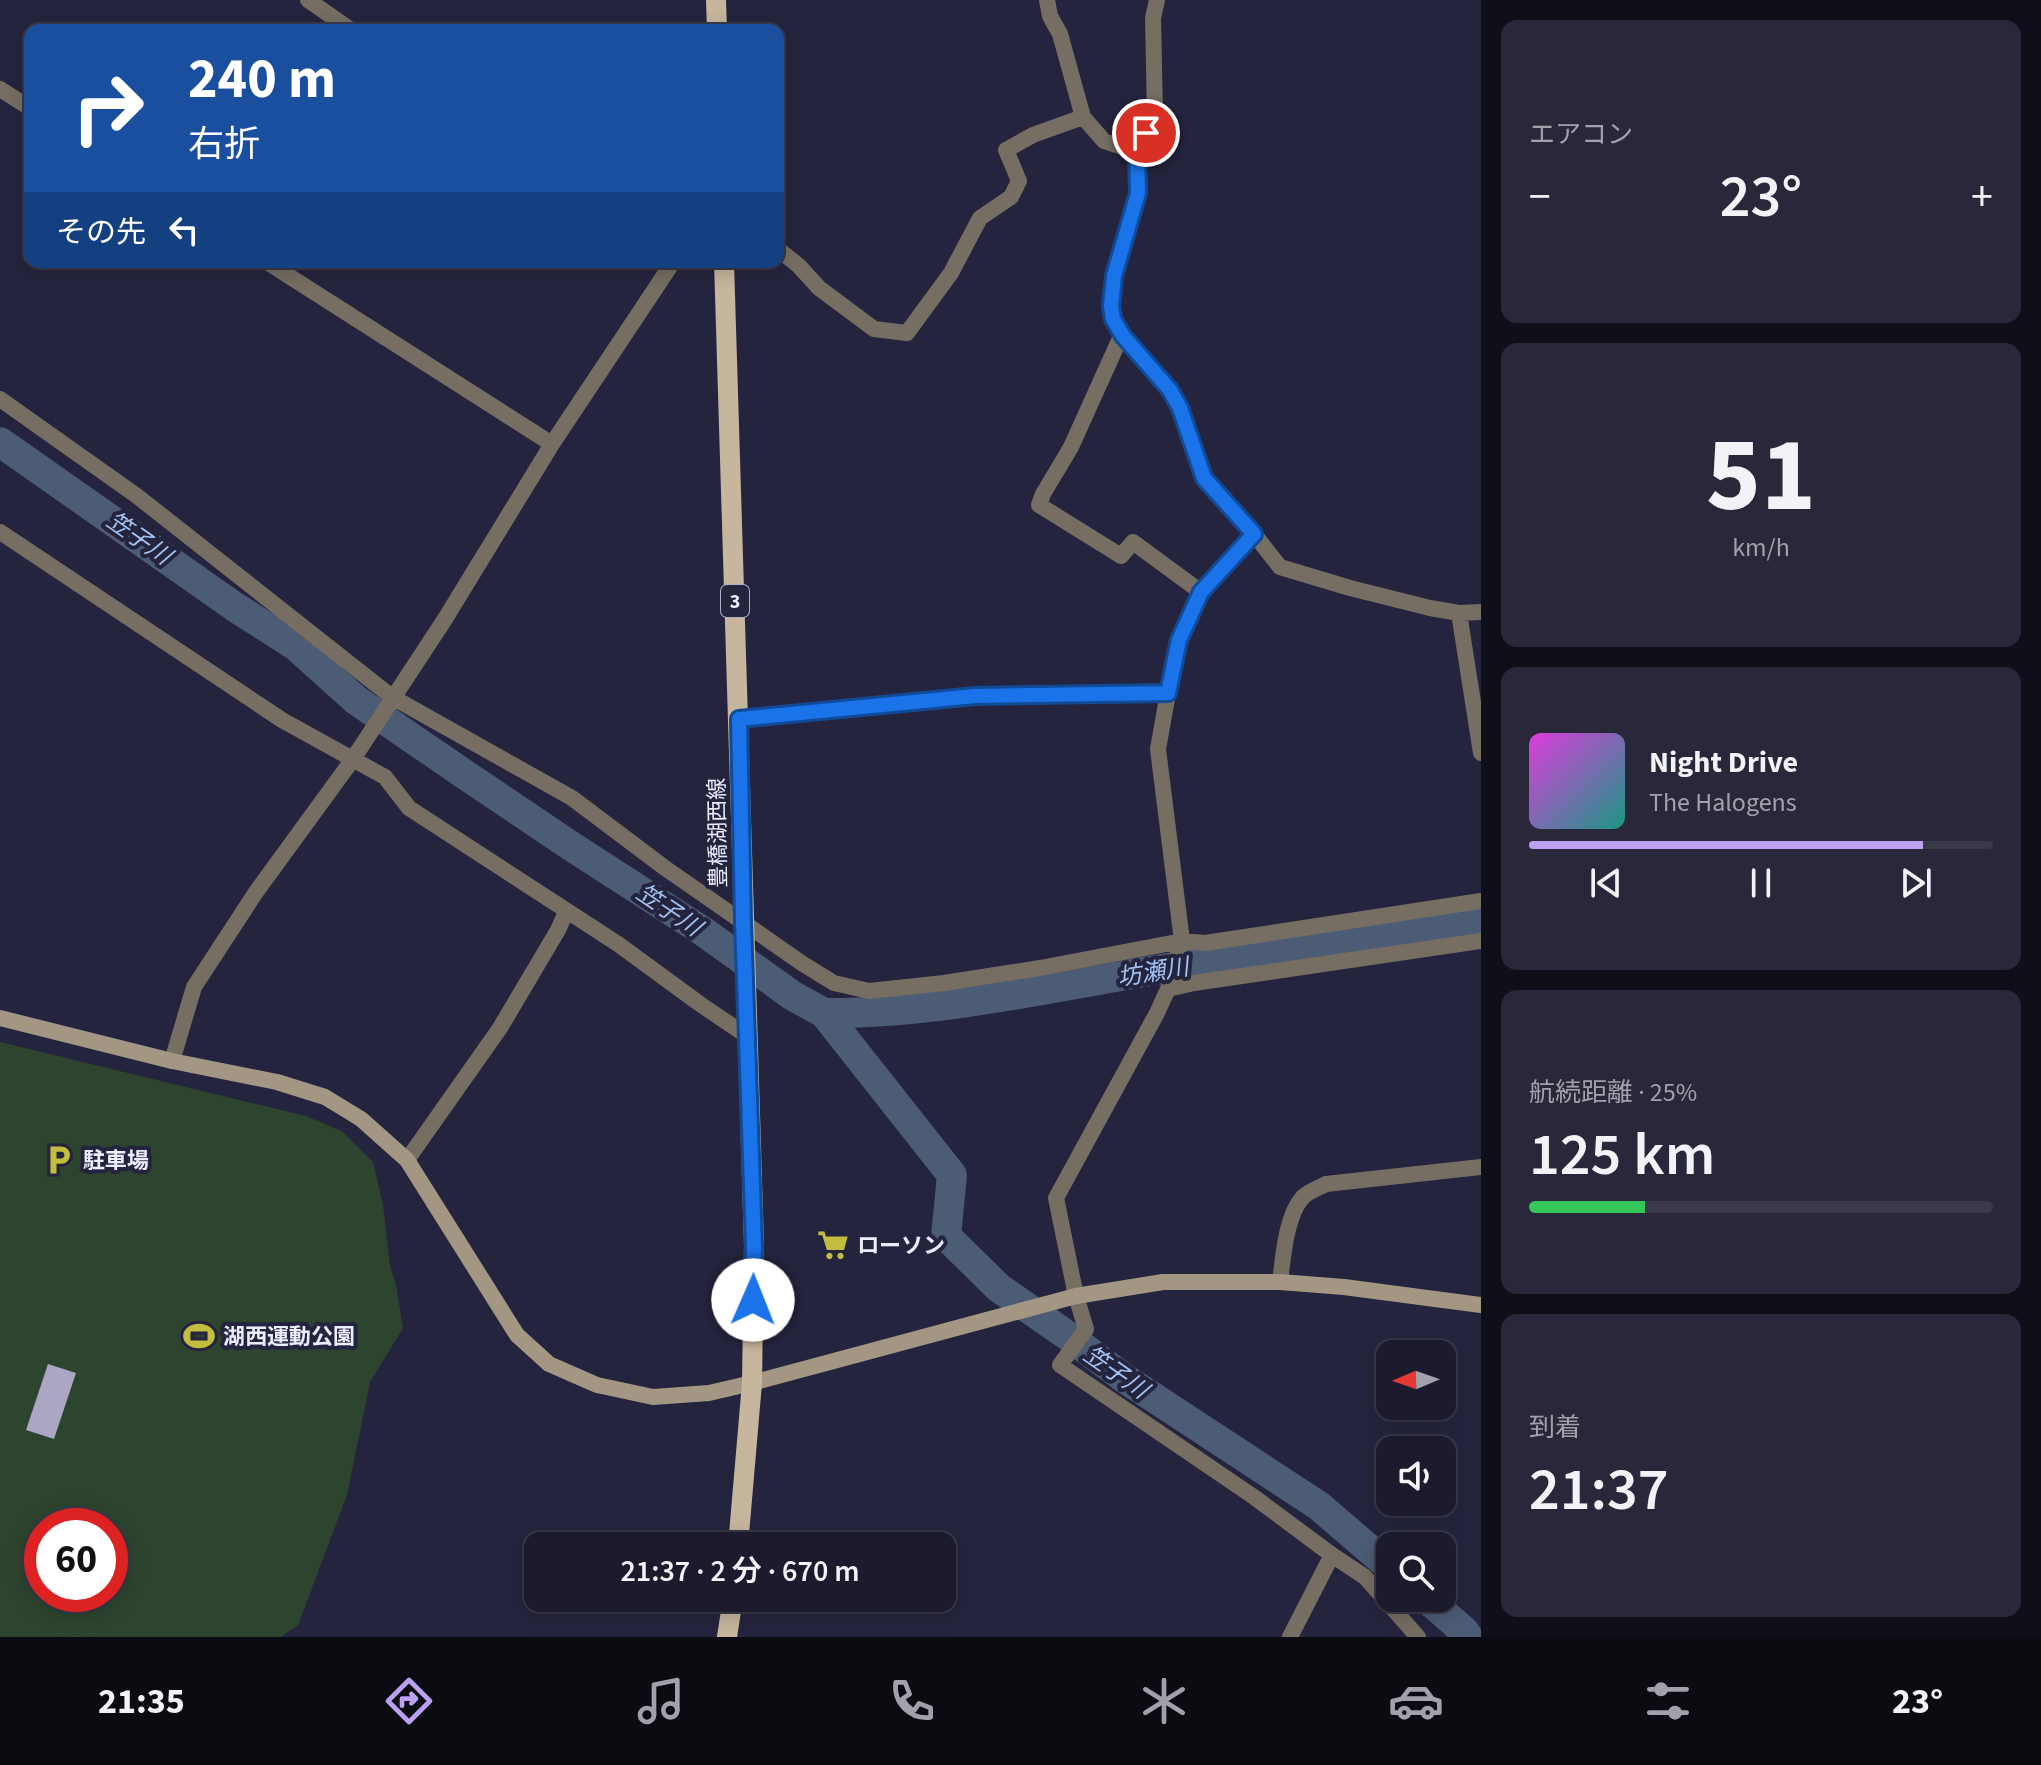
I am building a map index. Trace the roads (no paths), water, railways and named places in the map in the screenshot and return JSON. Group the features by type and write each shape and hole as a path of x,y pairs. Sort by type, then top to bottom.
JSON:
{"main road":[{"path":"716,0 717,24"},
{"name":"豊橋湖西線","path":"724,268 754,1245 752,1383 739,1532"},
{"path":"727,1637 731,1612"}],"street":[{"path":"308,0 342,24"},
{"path":"1047,0 1050,16 1060,34 1083,117 1104,141 1137,152"},
{"path":"1157,0 1153,18 1155,113 1137,152 1138,193 1114,276 1113,319 1170,390 1180,408 1204,478 1280,567 1430,608 1459,613 1481,612"},
{"path":"0,89 24,104"},
{"path":"784,254 819,288 874,329 907,333 951,273 980,218 1011,197 1019,181 1006,150 1033,135 1083,117"},
{"path":"276,268 552,444"},
{"path":"172,1061 194,987 256,892 356,754 445,619 552,444 669,268"},
{"path":"1122,334 1071,447 1039,505 1121,556 1133,542 1201,592"},
{"path":"0,399 137,496 392,697 572,798 743,931 834,983 869,991 944,983 1144,949 1205,943 1481,901"},
{"path":"0,532 282,720 356,754 385,777 409,808 618,944 700,1004 747,1026"},
{"path":"1254,534 1201,592 1179,640 1158,749 1181,946 1157,1013 1056,1198 1086,1329 1060,1365 1365,1577 1418,1637"},
{"path":"1459,613 1481,753"},
{"path":"739,719 975,696 1168,693"},
{"path":"407,1160 500,1028 566,912"},
{"path":"1169,985 1481,941"},
{"path":"0,1018 172,1061 277,1082 325,1097 361,1119 407,1160 517,1335 549,1364 597,1385 653,1397 709,1393 1076,1296 1163,1282 1280,1282 1481,1305"},
{"path":"1280,1282 1291,1218 1304,1196 1326,1184 1481,1167"},
{"path":"1290,1637 1332,1555"}],"waterway":[{"name":"笠子川","path":"0,442 235,607 296,646 356,700 704,932 793,996 824,1013 952,1175 946,1236 999,1288 1124,1378 1319,1506 1376,1555"},
{"name":"坊瀬川","path":"824,1013 942,1006 1481,919"},
{"name":"笠子川","path":"1442,1612 1468,1637"}],"place":[{"name":"駐車場","path":"59,1160"},
{"name":"ローソン","path":"833,1245"},
{"name":"湖西運動公園","path":"199,1336"}]}
